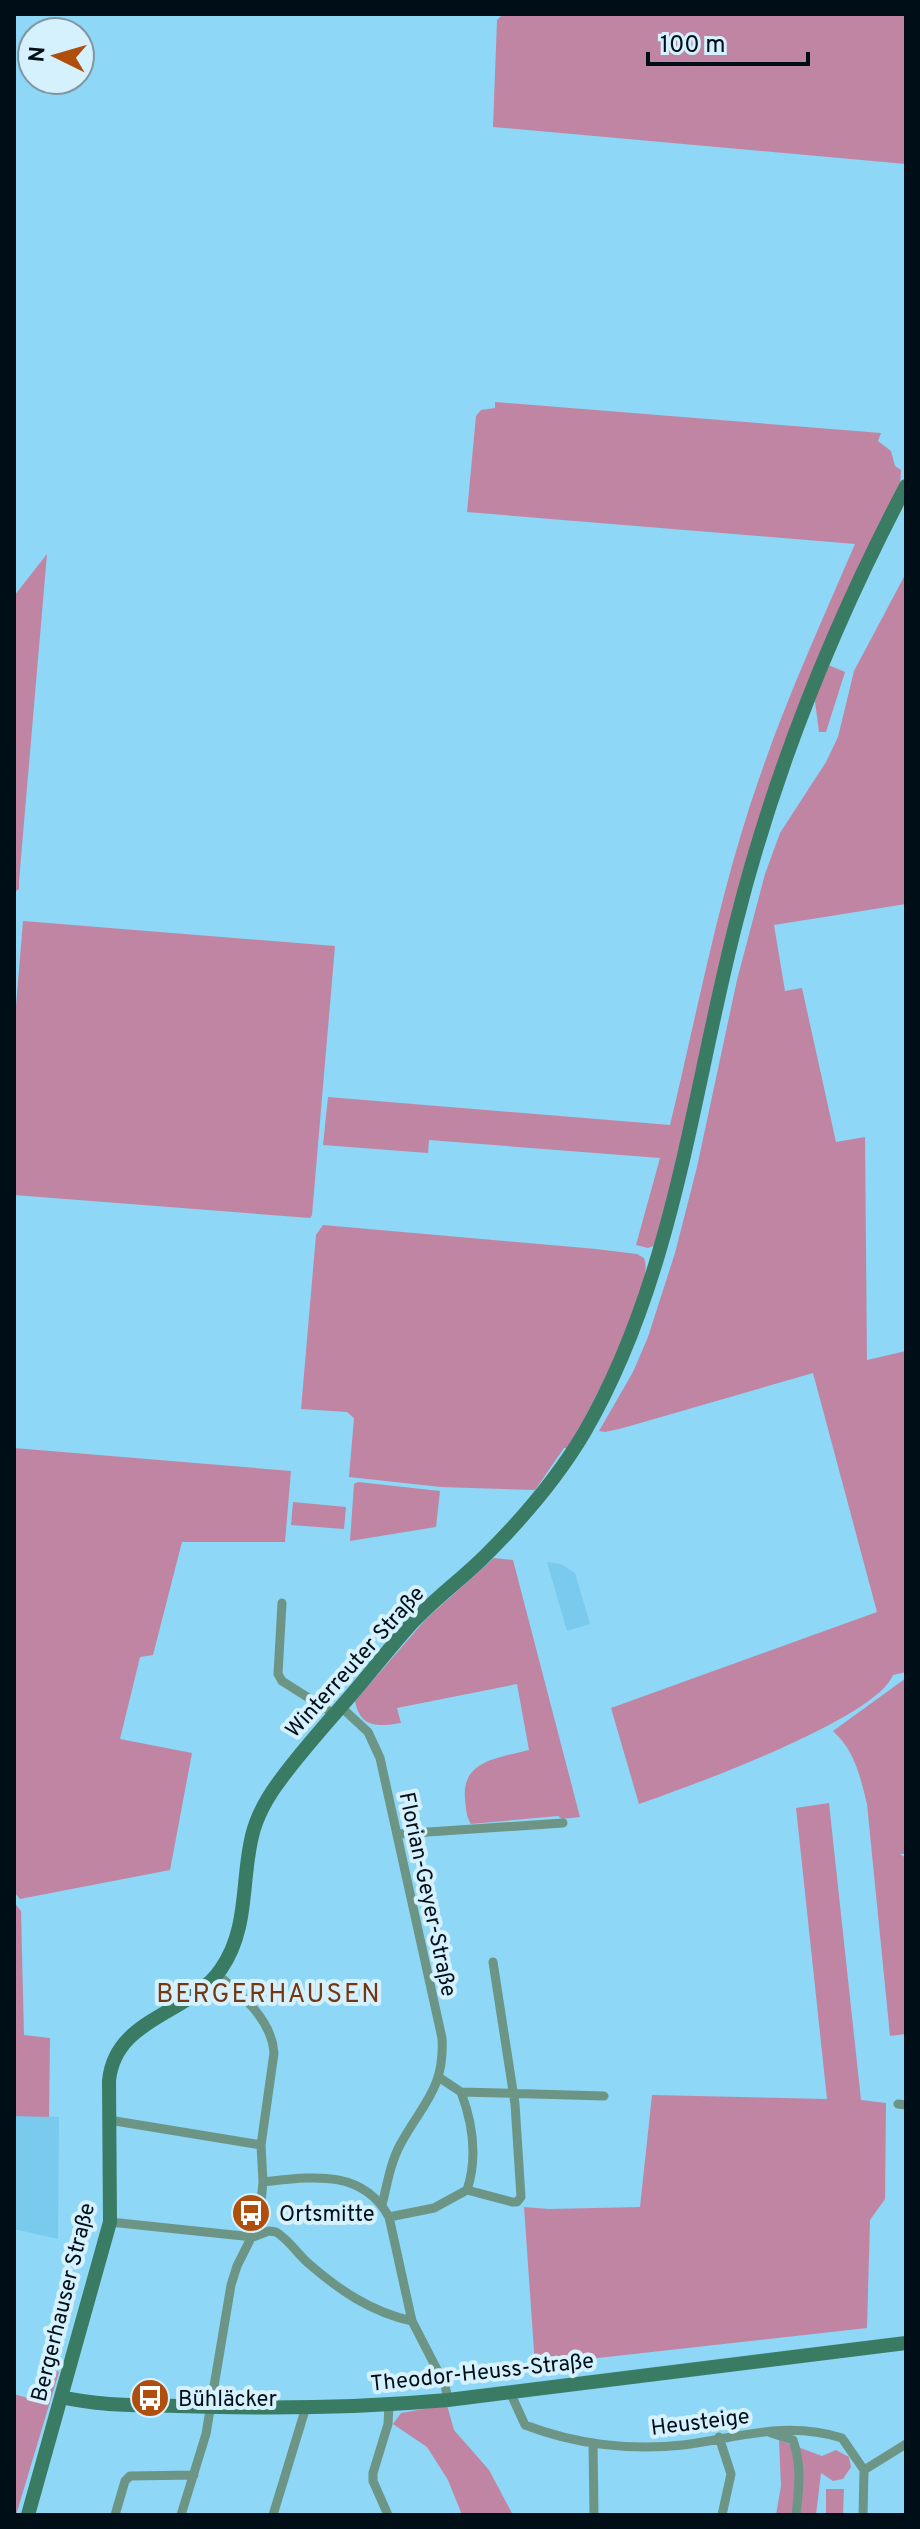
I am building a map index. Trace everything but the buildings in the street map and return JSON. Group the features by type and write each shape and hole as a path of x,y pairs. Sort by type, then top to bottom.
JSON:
{"street":[{"name":"Winterreuter Straße","path":"117,2049 147,2024 218,1975 231,1953 239,1930 251,1837 257,1819 282,1778 413,1622 487,1555 560,1469 583,1435 608,1388 633,1329 659,1253 732,940 769,807 796,730 841,621 878,538 906,486"},
{"name":"Florian-Geyer-Straße","path":"282,1603 278,1674 282,1681 337,1711 368,1732 374,1743 398,1834 442,2038 440,2078"},
{"path":"398,1834 563,1823"},
{"path":"389,2217 434,2208 467,2190 496,2200 520,2201 522,2192 513,2094 493,1962"},
{"path":"181,2515 211,2407 226,2305 237,2266 259,2222 263,2182 261,2145 271,2079 273,2043 263,2020 218,1975"},
{"name":"Bergerhauser Straße","path":"28,2515 110,2222 110,2068 117,2049"},
{"path":"382,2205 392,2163 440,2078 461,2092 604,2096"},
{"path":"461,2092 473,2141 474,2160 467,2190"},
{"path":"109,2120 261,2145"},
{"path":"263,2182 314,2177 341,2179 362,2187 382,2205 389,2217 412,2321 445,2385 448,2400"},
{"path":"110,2222 253,2237 269,2231 276,2232 357,2301 412,2321"},
{"name":"Theodor-Heuss-Straße","path":"61,2397 92,2403 211,2407 389,2405 906,2343"},
{"name":"Heusteige","path":"510,2392 525,2425 593,2444 663,2447 763,2431 793,2440 799,2457 800,2477 796,2515"},
{"path":"388,2515 373,2481 373,2473 388,2424 389,2405"},
{"path":"273,2515 306,2407"},
{"path":"763,2431 798,2430 842,2438 864,2470 863,2515"},
{"path":"719,2437 731,2474 722,2515"},
{"path":"593,2444 594,2515"},
{"path":"864,2470 906,2444"},
{"path":"115,2515 125,2481 130,2476 194,2475"}],"shaded area":[{"path":"503,14 906,14 906,164 493,127 497,20"},
{"path":"495,402 881,433 878,441 891,451 895,466 901,470 900,486 793,727 683,1133 656,1245 648,1248 636,1245 660,1158 429,1140 428,1153 323,1145 328,1097 670,1125 721,905 746,819 782,717 855,544 467,512 476,416 481,410 495,408"},
{"path":"47,554 19,889 14,892 14,596"},
{"path":"906,573 906,904 774,925 785,991 802,988 836,1142 865,1137 867,1360 906,1351 906,1672 893,1675 879,1692 818,1731 778,1750 639,1804 611,1708 877,1612 813,1373 623,1428 599,1431 633,1372 648,1337 675,1253 697,1167 737,980 765,874 780,833 826,762 838,737 854,671"},
{"path":"826,664 845,672 826,732 819,732 814,694"},
{"path":"23,921 335,946 310,1218 14,1195 14,1030"},
{"path":"323,1225 596,1249 637,1254 644,1258 645,1273 640,1295 617,1353 568,1448 564,1448 535,1490 441,1487 349,1477 354,1418 347,1412 301,1409 316,1235"},
{"path":"14,1448 291,1471 285,1542 182,1542 153,1655 140,1657 120,1739 192,1753 170,1870 20,1899 14,1892"},
{"path":"354,1484 440,1491 436,1527 350,1541"},
{"path":"293,1502 346,1507 344,1529 291,1525"},
{"path":"494,1558 513,1560 580,1817 562,1819 558,1816 471,1824 469,1821 465,1786 469,1776 485,1763 529,1750 517,1684 397,1708 401,1723 371,1724 357,1710 355,1701 426,1619"},
{"path":"547,1562 561,1564 575,1573 590,1624 567,1631"},
{"path":"906,1678 906,1854 900,1854 906,1858 906,2034 890,2036 867,1804 852,1756 833,1731"},
{"path":"829,1803 861,2100 886,2103 885,2199 870,2220 867,2328 535,2365 524,2207 640,2207 652,2095 827,2099 796,1808"},
{"path":"14,1902 21,1911 24,2035 50,2038 49,2117 14,2116"},
{"path":"14,2115 59,2117 58,2239 14,2229"},
{"path":"45,2367 59,2372 14,2515 14,2394 34,2400"},
{"path":"447,2405 454,2430 489,2470 513,2515 462,2515 448,2480 427,2447 393,2424 401,2413"},
{"path":"779,2440 822,2456 836,2450 849,2457 851,2467 843,2479 833,2481 821,2473 816,2515 776,2515 781,2486"},
{"path":"826,2489 844,2489 843,2515 826,2515"}],"place":[{"name":"Ortsmitte","path":"251,2213"},
{"name":"Bühläcker","path":"150,2398"}],"district":[{"name":"BERGERHAUSEN","path":"269,1993"}]}
